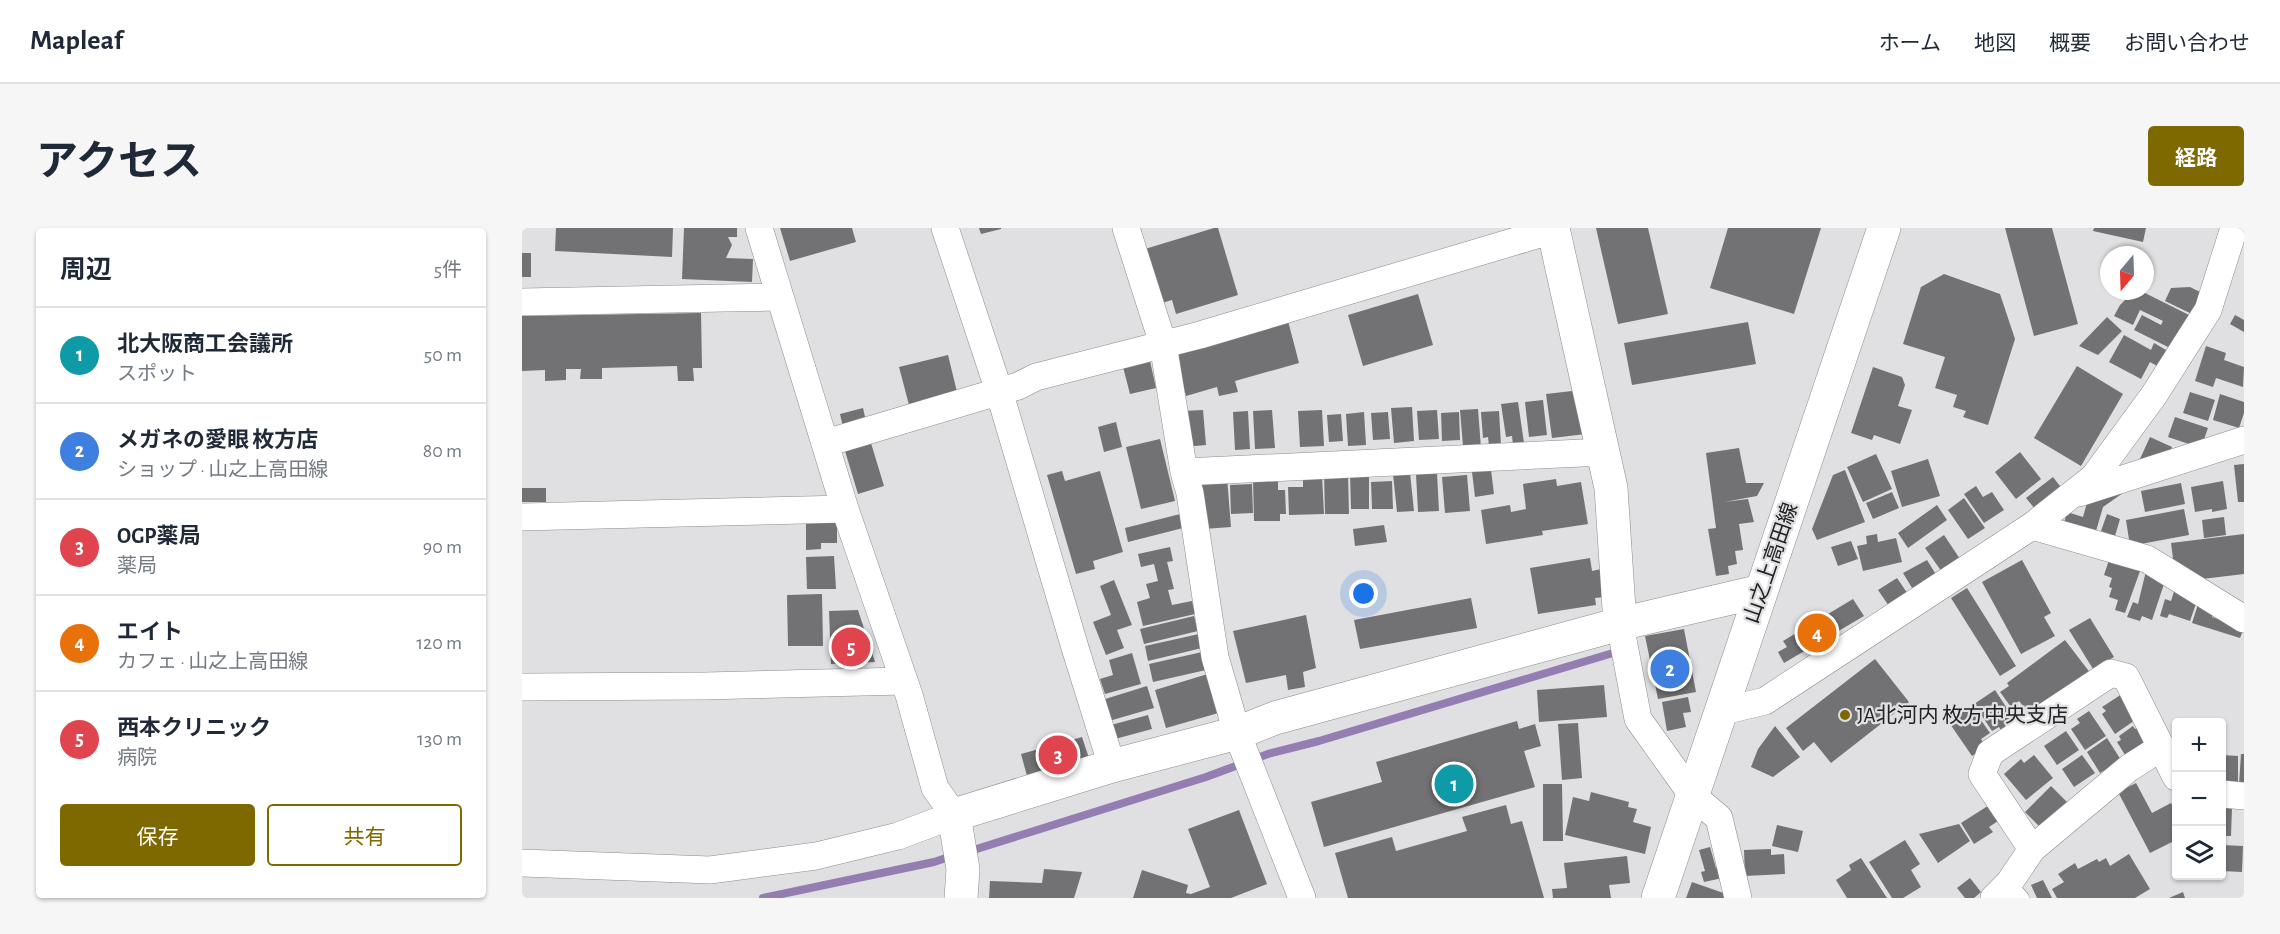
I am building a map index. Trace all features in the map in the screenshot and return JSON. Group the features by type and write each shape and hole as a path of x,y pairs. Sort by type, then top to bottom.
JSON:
{"street":[{"path":"759,228 845,509 904,681 935,788 956,826 962,883"},
{"path":"945,228 999,391 1112,765"},
{"path":"1126,228 1163,344 1190,493 1215,657 1243,748 1302,898"},
{"name":"山之上高田線","path":"1658,898 1884,228"},
{"path":"1719,712 1764,701 2032,526 2094,477 2154,395 2208,310 2234,228"},
{"path":"826,443 1018,386 1036,377 1163,344 1553,229 1611,488 1620,624 1638,719 1693,796 1719,818 1738,898"},
{"path":"522,302 780,297"},
{"path":"2071,495 2244,440"},
{"path":"1185,472 1603,452"},
{"path":"522,517 845,509"},
{"path":"2032,526 2147,559 2244,619"},
{"path":"522,863 710,870 816,856 898,836 956,826 1112,765 1243,748 1275,718 1620,624 1761,591"},
{"path":"2032,849 1982,774 1990,753 2111,673 2126,677 2174,772"},
{"path":"522,687 705,686 904,681"},
{"path":"2008,893 2032,849 2129,768 2162,747"},
{"path":"2226,794 2244,796"}],"building":[{"path":"556,228 673,228 672,257 555,251"},
{"path":"684,228 737,228 737,237 728,237 732,245 726,258 753,259 752,282 682,279"},
{"path":"780,228 852,228 856,242 790,261"},
{"path":"979,228 1001,228 1001,229 981,234"},
{"path":"1218,228 1238,295 1176,314 1172,300 1162,303 1145,249"},
{"path":"1596,228 1648,228 1668,314 1618,324"},
{"path":"1728,228 1821,228 1794,314 1710,288"},
{"path":"2005,228 2052,228 2078,324 2034,336"},
{"path":"2094,228 2146,228 2143,242 2093,231"},
{"path":"522,253 531,253 531,277 522,277"},
{"path":"1944,274 2000,294 2015,339 1988,425 1963,417 1966,411 1953,407 1957,395 1935,388 1945,357 1903,344 1921,287"},
{"path":"2190,287 2206,295 2196,316 2165,301 2171,288"},
{"path":"1418,294 1433,345 1363,366 1348,315"},
{"path":"2154,298 2191,316 2174,350 2134,330 2142,315 2161,325 2163,321 2140,310 2133,325 2114,316 2125,300 2154,300"},
{"path":"701,313 702,368 693,368 694,381 678,381 677,366 602,368 602,379 580,379 581,369 566,369 566,380 545,381 545,370 522,371 522,316"},
{"path":"2235,315 2244,320 2244,332 2230,324"},
{"path":"1287,317 1299,363 1235,381 1238,392 1219,396 1217,387 1186,396 1174,348"},
{"path":"2107,317 2122,331 2098,355 2079,346"},
{"path":"1748,322 1756,364 1632,385 1624,343"},
{"path":"2124,335 2151,350 2154,343 2173,354 2164,370 2150,362 2141,379 2109,362"},
{"path":"2206,346 2226,353 2224,360 2244,367 2243,387 2216,378 2213,387 2195,381"},
{"path":"948,355 957,392 909,405 899,367"},
{"path":"1150,361 1156,388 1130,394 1123,367"},
{"path":"2077,366 2123,394 2081,466 2034,438"},
{"path":"1873,367 1902,377 1905,385 1898,406 1912,410 1900,444 1874,435 1872,440 1851,433"},
{"path":"1581,390 1586,434 1552,438 1546,394"},
{"path":"2190,392 2215,400 2208,421 2183,413"},
{"path":"2220,394 2244,402 2244,413 2239,428 2213,420"},
{"path":"1543,400 1547,435 1529,437 1525,402"},
{"path":"1518,402 1524,443 1513,445 1512,436 1506,437 1501,404"},
{"path":"1412,407 1414,441 1394,443 1391,408"},
{"path":"863,408 866,421 843,427 840,414"},
{"path":"1478,409 1481,448 1463,446 1460,410"},
{"path":"1203,410 1206,445 1184,447 1182,411"},
{"path":"1272,410 1275,448 1255,449 1253,411"},
{"path":"1322,410 1324,446 1300,447 1298,411"},
{"path":"1437,410 1439,439 1419,440 1417,411"},
{"path":"1248,411 1250,449 1235,450 1233,412"},
{"path":"1499,411 1501,445 1489,446 1488,437 1483,438 1481,412"},
{"path":"1364,412 1366,445 1348,446 1346,414"},
{"path":"1388,412 1390,439 1373,440 1371,413"},
{"path":"1459,412 1460,440 1442,441 1441,413"},
{"path":"1341,414 1343,441 1329,442 1327,415"},
{"path":"2175,417 2208,428 2201,448 2168,437"},
{"path":"1116,422 1122,447 1104,452 1098,427"},
{"path":"2150,437 2172,447 2167,459 2139,461"},
{"path":"1160,439 1175,501 1141,509 1126,447"},
{"path":"871,443 884,486 858,494 845,451"},
{"path":"1739,448 1746,483 1764,483 1757,496 1724,502 1748,499 1754,522 1739,524 1743,550 1735,551 1737,564 1728,566 1729,574 1716,576 1708,529 1716,528 1706,453"},
{"path":"2020,452 2041,479 2016,499 1995,472"},
{"path":"1876,454 1892,489 1863,502 1847,467"},
{"path":"1928,459 1940,496 1902,507 1891,471"},
{"path":"2244,464 2244,502 2238,502 2234,465"},
{"path":"1491,470 1494,494 1475,497 1472,472"},
{"path":"1845,470 1865,522 1817,540 1812,529 1833,475"},
{"path":"1062,471 1065,481 1100,471 1123,552 1093,561 1095,569 1076,574 1047,475"},
{"path":"1348,472 1349,514 1325,514 1324,473"},
{"path":"1350,473 1369,473 1369,509 1351,509"},
{"path":"1410,473 1414,511 1397,512 1393,474"},
{"path":"1437,473 1439,511 1418,512 1416,474"},
{"path":"1303,475 1322,475 1324,514 1289,515 1288,487 1303,487"},
{"path":"1467,475 1470,511 1445,513 1442,477"},
{"path":"1227,477 1231,527 1204,529 1201,479"},
{"path":"1278,477 1278,490 1285,490 1286,514 1280,514 1280,521 1254,521 1253,478"},
{"path":"2053,477 2066,494 2039,514 2026,498"},
{"path":"1556,479 1557,486 1581,482 1588,524 1542,531 1543,535 1486,544 1481,510 1510,505 1511,512 1526,509 1523,484"},
{"path":"1392,481 1393,509 1372,509 1371,482"},
{"path":"2223,481 2227,509 2195,512 2191,487"},
{"path":"2181,483 2185,504 2145,512 2141,491"},
{"path":"1252,484 1253,513 1231,514 1230,485"},
{"path":"1976,486 1983,497 1992,492 2004,510 1984,523 1964,494"},
{"path":"522,488 546,488 546,502 522,502"},
{"path":"1892,492 1899,508 1873,519 1866,503"},
{"path":"2123,493 2103,507 2094,538 2062,530 2067,512 2083,517 2087,503"},
{"path":"1964,498 1985,528 1968,539 1948,510"},
{"path":"1937,505 1947,520 1908,548 1898,533"},
{"path":"2184,509 2189,535 2130,546 2126,520"},
{"path":"1184,513 1187,527 1128,542 1125,528"},
{"path":"2107,514 2120,519 2115,536 2101,531"},
{"path":"2224,517 2226,535 2204,538 2202,520"},
{"path":"837,522 837,543 821,543 821,549 806,550 806,523"},
{"path":"1384,525 1387,542 1355,546 1353,529"},
{"path":"1877,534 1878,542 1896,538 1902,562 1863,571 1857,546 1867,544 1866,536"},
{"path":"2244,534 2244,574 2202,579 2174,566 2171,543"},
{"path":"1944,535 1960,559 1942,572 1925,548"},
{"path":"1851,541 1858,559 1838,566 1831,547"},
{"path":"1170,547 1173,561 1167,562 1174,589 1168,590 1172,605 1192,601 1195,614 1143,626 1137,602 1150,598 1146,584 1158,581 1154,564 1141,567 1138,554"},
{"path":"834,556 836,589 807,589 806,557"},
{"path":"1590,558 1592,571 1601,569 1605,597 1595,598 1596,605 1538,614 1530,568"},
{"path":"1927,560 1940,581 1917,596 1903,573"},
{"path":"2022,560 2051,613 2044,617 2055,636 2021,654 1982,582"},
{"path":"2109,560 2140,571 2125,613 2115,610 2118,600 2109,597 2112,578 2104,575"},
{"path":"2146,571 2166,578 2152,620 2142,616 2140,621 2127,617 2133,602 2138,604"},
{"path":"1897,578 1912,600 1893,612 1878,590"},
{"path":"1114,580 1132,625 1117,630 1124,648 1106,655 1093,622 1111,615 1100,586"},
{"path":"1967,588 2016,666 2000,676 1951,598"},
{"path":"2175,588 2199,595 2190,621 2169,614 2167,618 2160,616 2165,599 2171,601"},
{"path":"822,594 823,646 788,646 787,595"},
{"path":"1471,598 1477,628 1360,649 1354,620"},
{"path":"2200,598 2217,603 2212,617 2244,628 2240,638 2192,623"},
{"path":"1853,599 1864,616 1784,663 1778,652 1787,647 1783,641"},
{"path":"858,610 875,662 831,664 829,611"},
{"path":"1306,615 1316,668 1303,672 1305,687 1288,690 1286,675 1246,683 1233,631"},
{"path":"1194,616 1198,631 1144,644 1140,629"},
{"path":"2090,618 2114,657 2093,669 2069,630"},
{"path":"1684,629 1696,692 1658,699 1645,636"},
{"path":"1199,634 1202,648 1148,661 1145,646"},
{"path":"2065,640 2091,674 2032,717 2019,701 2011,707 2000,692 2009,686 2007,683"},
{"path":"1202,652 1206,670 1153,682 1149,664"},
{"path":"1132,653 1141,684 1105,694 1100,679 1113,675 1109,660"},
{"path":"1875,659 1909,702 1831,763 1814,742 1803,751 1786,728"},
{"path":"1211,673 1222,712 1166,728 1155,690"},
{"path":"1604,685 1607,717 1539,722 1537,690"},
{"path":"1147,686 1154,708 1109,721 1102,700"},
{"path":"1995,690 2018,725 2004,734 1999,727 1992,731 1974,704"},
{"path":"2125,692 2141,716 2115,734 2102,714 2106,711 2102,707"},
{"path":"1688,697 1691,712 1683,713 1686,727 1667,731 1662,702"},
{"path":"1971,706 1990,733 1981,739 1986,747 1972,756 1948,721"},
{"path":"2089,711 2106,736 2085,750 2071,729 2080,723 2077,719"},
{"path":"1148,715 1152,729 1115,739 1111,725"},
{"path":"1517,721 1519,729 1535,724 1541,746 1524,751 1535,787 1324,847 1311,802 1382,782 1376,762"},
{"path":"1578,723 1582,778 1562,780 1558,724"},
{"path":"2143,724 2157,745 2130,763 2117,742 2121,740 2119,736 2133,726 2135,729"},
{"path":"1775,726 1800,757 1773,777 1751,767 1758,749"},
{"path":"2066,731 2079,750 2057,765 2044,746"},
{"path":"1082,737 1089,758 1027,776 1021,754"},
{"path":"2107,738 2121,760 2100,773 2087,752"},
{"path":"2241,754 2244,754 2244,785 2239,784"},
{"path":"2034,755 2053,778 2026,800 2004,774 2021,759 2024,763"},
{"path":"2082,755 2095,773 2074,787 2062,769"},
{"path":"2226,755 2238,756 2238,785 2226,785"},
{"path":"2136,783 2152,813 2171,803 2172,842 2150,853 2118,792"},
{"path":"1543,784 1562,784 1563,841 1543,841"},
{"path":"2051,786 2071,806 2041,828 2025,812"},
{"path":"1591,792 1629,802 1628,807 1637,809 1633,822 1651,827 1645,854 1565,835 1573,797 1589,801"},
{"path":"1994,802 2004,817 1989,827 1993,832 1974,844 1961,823"},
{"path":"1506,805 1511,824 1522,821 1544,898 1348,898 1335,853 1392,837 1396,851 1467,831 1462,817"},
{"path":"2226,807 2232,808 2231,836 2226,836"},
{"path":"1239,810 1267,884 1231,898 1133,898 1142,870 1188,885 1186,893 1191,894 1210,887 1188,829"},
{"path":"1959,824 1970,841 1938,863 1919,834"},
{"path":"1777,825 1803,831 1798,852 1772,846"},
{"path":"1905,840 1920,864 1911,870 1921,887 1903,898 1892,898 1869,862"},
{"path":"2226,845 2243,846 2242,872 2226,871"},
{"path":"1710,847 1716,868 1724,866 1727,877 1704,882 1701,872 1705,871 1699,850"},
{"path":"1771,849 1771,855 1784,854 1785,874 1745,876 1744,850"},
{"path":"2129,854 2150,889 2135,898 2057,898 2052,889 2064,882 2058,874 2075,863 2078,869 2097,859 2099,862 2106,858 2110,866"},
{"path":"1627,856 1630,883 1609,885 1611,898 1553,898 1552,889 1567,888 1564,863"},
{"path":"1861,858 1887,898 1847,898 1836,880 1851,870 1849,865"},
{"path":"1044,869 1082,872 1074,898 989,898 990,881 1042,883"},
{"path":"1970,878 1981,892 1974,898 1965,898 1957,888"},
{"path":"2043,880 2052,898 2037,898 2031,885"},
{"path":"1692,882 1732,896 1731,898 1686,898"},
{"path":"2183,892 2185,898 2169,898"}],"waterway":[{"path":"967,852 1206,777 1268,754 1319,741 1613,653"},
{"path":"763,898 934,862 952,856"}],"place":[{"name":"エイト","path":"1817,633"},
{"name":"西本クリニック","path":"851,647"},
{"name":"メガネの愛眼 枚方店","path":"1670,669"},
{"name":"JA北河内 枚方中央支店","path":"1845,715"},
{"name":"OGP薬局","path":"1058,755"},
{"name":"北大阪商工会議所","path":"1454,784"}]}
